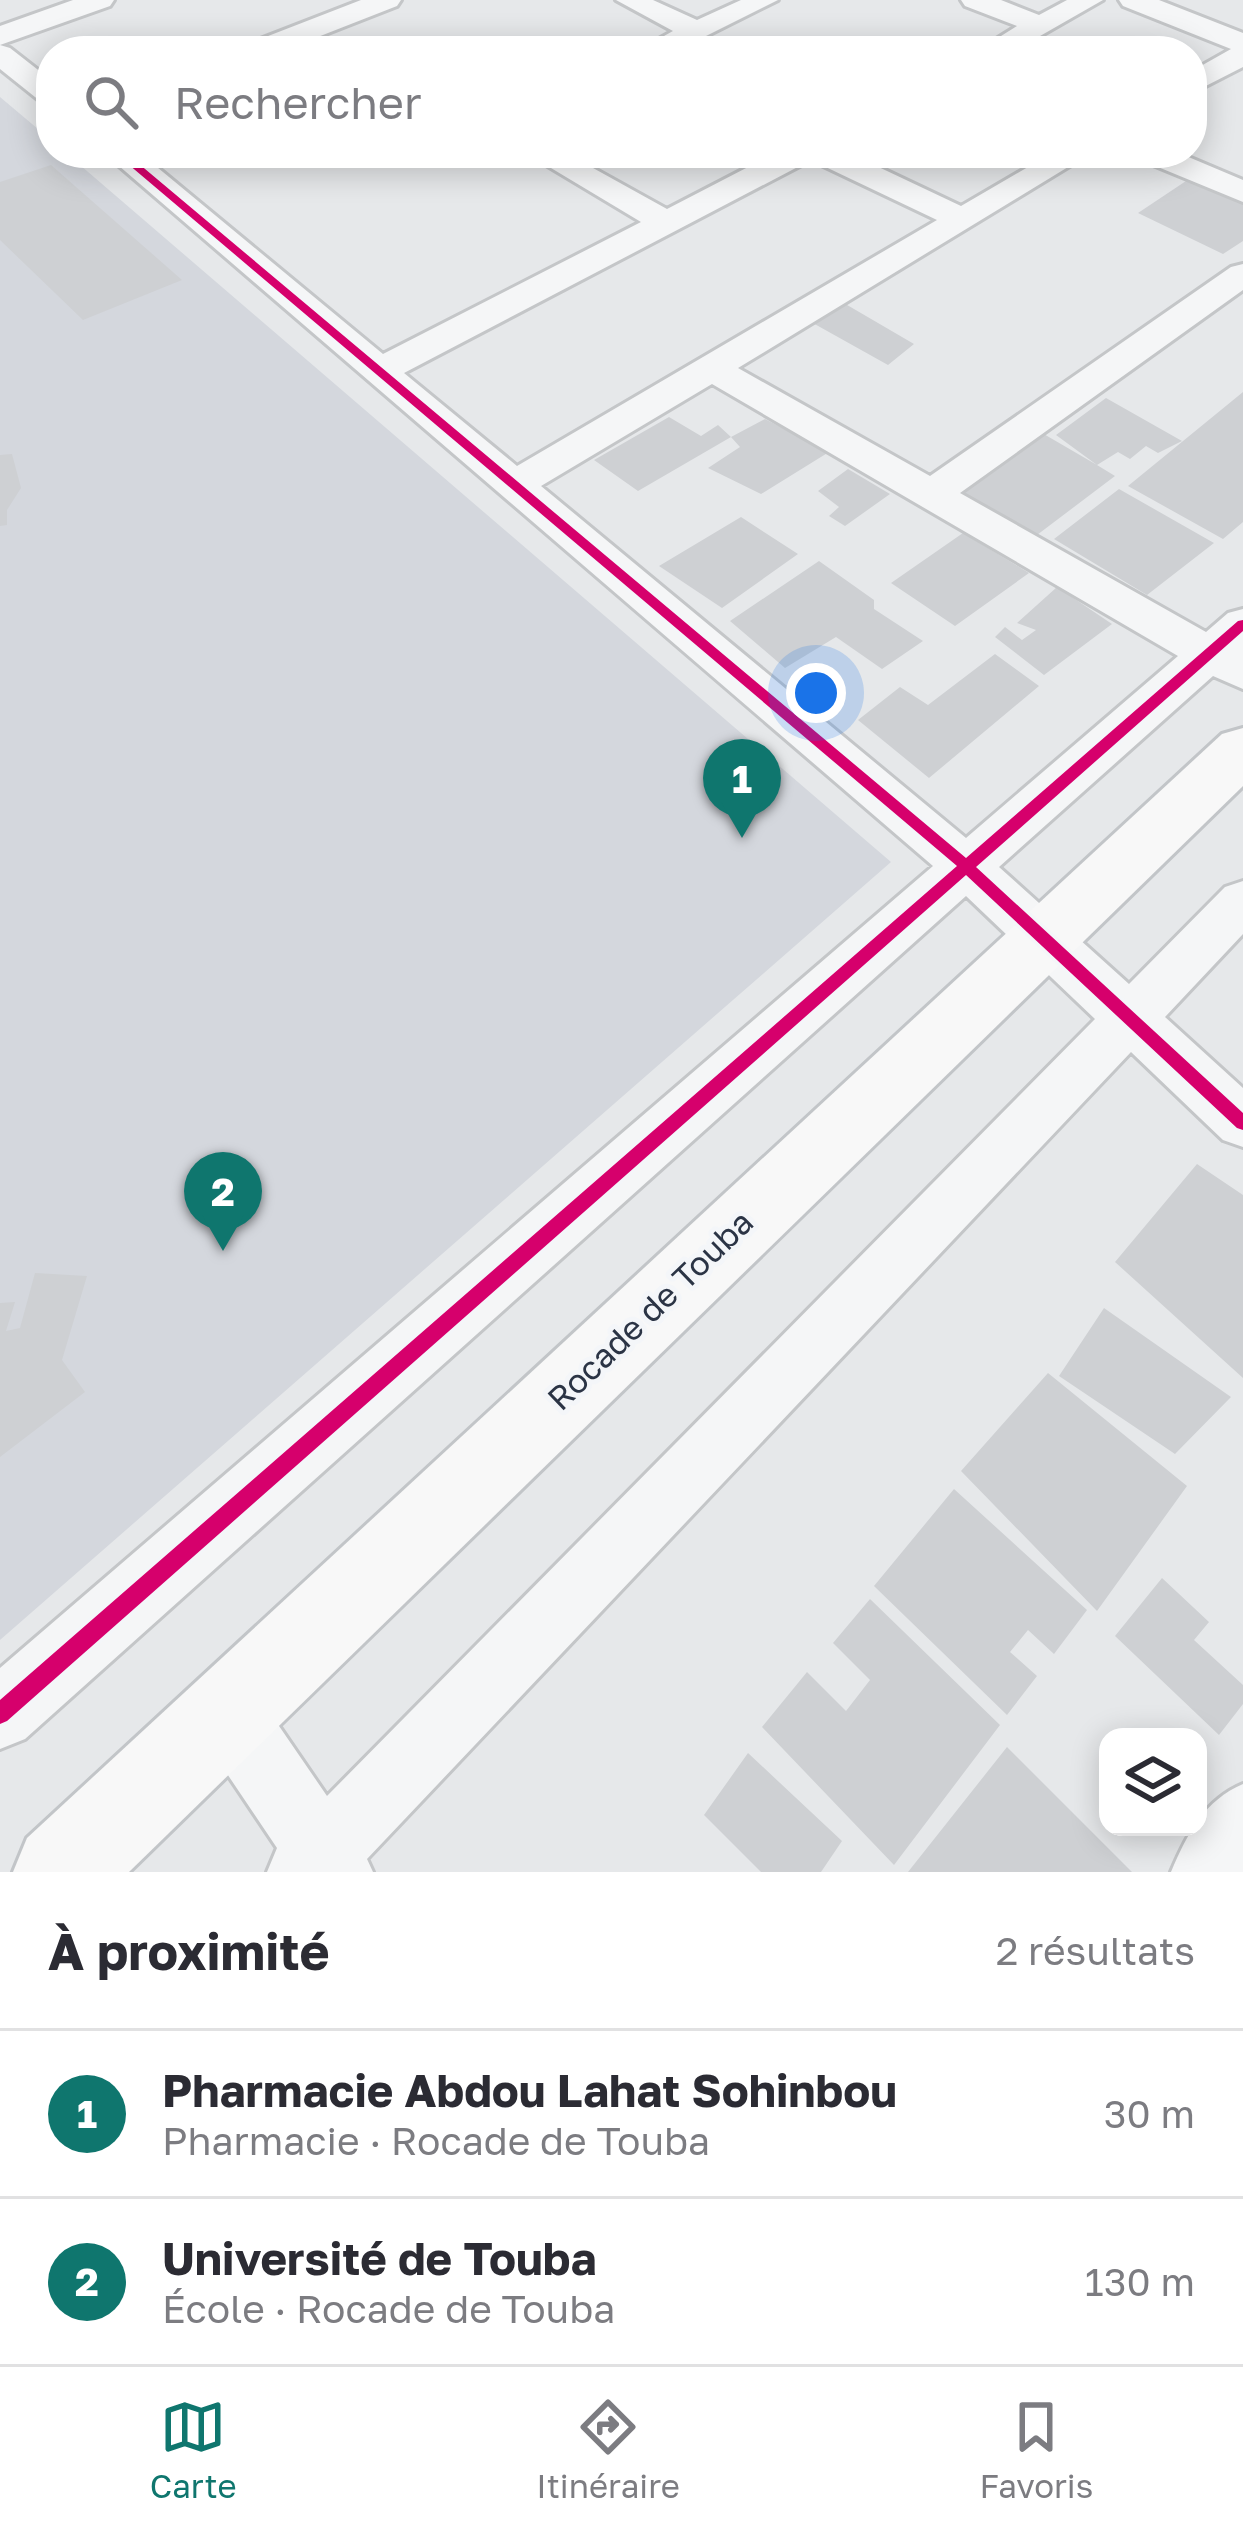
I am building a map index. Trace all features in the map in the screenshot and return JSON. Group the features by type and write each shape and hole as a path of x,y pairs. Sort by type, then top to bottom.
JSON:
{"main road":[{"name":"Rocade de Touba","path":"61,1872 1243,750"}],"street":[{"path":"0,36 100,0"},
{"path":"294,36 387,0"},
{"path":"630,0 697,31"},
{"path":"686,36 764,0"},
{"path":"975,0 1040,26"},
{"path":"1021,36 1089,0"},
{"path":"1132,0 1243,43"},
{"path":"312,29 325,36"},
{"path":"0,54 36,83"},
{"path":"1207,75 1243,54"},
{"path":"138,168 966,866 1243,1123"},
{"path":"569,168 665,221"},
{"path":"376,372 770,168"},
{"path":"855,168 962,220"},
{"path":"515,484 1050,168"},
{"path":"1187,168 1243,192"},
{"path":"932,494 1243,274"},
{"path":"0,1714 966,866 1232,650 932,494 712,368"},
{"path":"228,1713 321,1866 1243,901"},
{"path":"1208,1872 1243,1820"}],"shaded area":[{"path":"0,97 36,127 36,168 83,168 891,862 0,1640"}],"building":[{"path":"54,168 182,280 83,320 0,240 0,182"},
{"path":"1192,177 1243,200 1243,241 1223,254 1138,213"},
{"path":"842,302 914,344 888,365 811,322"},
{"path":"1243,392 1243,522 1223,539 1128,486"},
{"path":"1106,398 1182,441 1158,453 1146,446 1130,459 1118,452 1097,465 1056,435"},
{"path":"669,417 701,436 718,425 731,437 638,491 594,460"},
{"path":"765,419 829,452 761,494 708,468 740,447 731,437"},
{"path":"1042,433 1115,476 1037,535 955,494"},
{"path":"12,454 21,488 7,510 7,525 0,526 0,455"},
{"path":"848,469 890,494 845,526 829,516 839,507 818,491"},
{"path":"1119,489 1214,543 1147,595 1054,539"},
{"path":"741,517 798,554 722,608 659,566"},
{"path":"963,533 1029,573 955,626 891,583"},
{"path":"819,561 874,600 874,609 923,641 882,669 836,637 785,668 730,621"},
{"path":"1057,587 1112,624 1044,675 995,637 1005,627 1022,640 1036,630 1017,623"},
{"path":"995,654 1039,686 929,778 858,720 900,687 928,705"},
{"path":"1197,1164 1243,1195 1243,1378 1115,1262"},
{"path":"35,1273 87,1276 62,1360 85,1392 0,1457 0,1303 15,1302 6,1331 20,1328"},
{"path":"1104,1308 1231,1397 1175,1454 1059,1376"},
{"path":"1048,1373 1187,1486 1097,1611 961,1471"},
{"path":"954,1489 1087,1610 1054,1654 1028,1630 1010,1652 1037,1676 1007,1715 874,1586"},
{"path":"1162,1578 1209,1622 1194,1640 1243,1685 1243,1704 1219,1735 1115,1636"},
{"path":"870,1599 1000,1725 894,1865 762,1727 807,1672 846,1711 870,1680 833,1643"},
{"path":"1007,1747 1132,1872 908,1872"},
{"path":"748,1753 842,1841 821,1872 761,1872 704,1815"}],"cycle path":[{"path":"138,168 966,866 1243,1123"},
{"path":"0,1714 1243,624"}],"place":[{"name":"Pharmacie Abdou Lahat Sohinbou","path":"742,838"},
{"name":"Université de Touba","path":"223,1251"}]}
